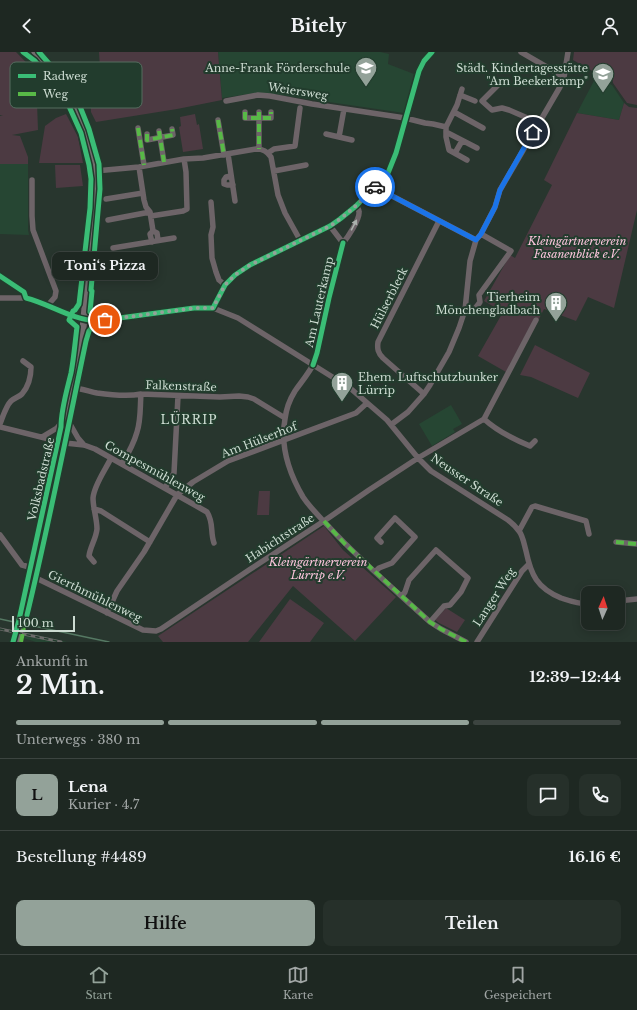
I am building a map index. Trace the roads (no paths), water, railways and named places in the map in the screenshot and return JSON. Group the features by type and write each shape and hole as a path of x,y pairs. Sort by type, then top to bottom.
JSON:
{"main road":[{"path":"28,52 41,62"},
{"path":"35,52 42,62"},
{"name":"Volksbadstraße","path":"17,642 82,339 95,202 96,171 87,137 75,108"}],"street":[{"path":"213,308 225,285 235,275 250,265 330,226 356,206 388,173 396,153 419,71 424,61 432,52"},
{"path":"521,52 564,77"},
{"path":"392,424 408,412 424,394 449,352 465,310 470,261 476,240 481,234 495,207 500,190 560,87 564,77 568,52"},
{"path":"500,83 482,101 492,110 502,108 539,123"},
{"path":"467,160 449,150 446,130 461,92 475,101"},
{"name":"Weiersweg","path":"226,101 258,95 270,96 405,118 433,124 477,148"},
{"path":"268,153 274,149 295,146 300,108"},
{"path":"339,137 344,109"},
{"path":"245,112 245,118 271,118 271,112"},
{"path":"258,112 259,149"},
{"path":"454,112 483,128"},
{"path":"218,120 231,176 226,177 224,184 233,184 235,201"},
{"path":"147,134 148,140 160,138 173,135 172,129"},
{"path":"159,131 164,162"},
{"path":"137,133 143,193 146,207 150,214 153,231 150,234 152,242"},
{"path":"326,134 352,140"},
{"path":"456,153 462,141"},
{"path":"96,171 226,155 259,149 264,150 271,157 278,195 285,213 300,240"},
{"path":"108,220 183,211 187,209 186,172 184,159"},
{"path":"274,170 306,165"},
{"path":"32,180 33,230 56,291 55,297 48,305"},
{"path":"375,187 476,240"},
{"path":"106,199 143,193"},
{"path":"211,202 214,227 212,235 212,258 219,280 225,285"},
{"name":"Am Lauterkamp","path":"313,364 318,353 329,298 343,243 359,216 359,211 356,206"},
{"name":"Hülserbleck","path":"424,394 383,358 379,353 378,342 439,221"},
{"path":"330,226 343,243"},
{"path":"153,231 157,233 158,240"},
{"path":"465,310 474,310 480,302 479,295 511,251 481,234"},
{"path":"113,248 174,238"},
{"path":"0,276 24,292 26,298"},
{"name":"Neusser Straße","path":"0,298 26,298 48,305 71,316 84,320 97,321 194,308 213,308 238,318 350,388 392,424 418,458 431,470 508,520 519,531 524,542 529,564 538,583 546,590 557,596 574,603 581,604"},
{"path":"535,441 530,446 491,426 484,419 536,320"},
{"path":"0,424 11,401 22,393 32,372 32,367 24,361"},
{"path":"313,364 294,392 285,418 283,433 283,441 289,467 303,498 312,510 345,544 430,622 466,642"},
{"name":"Falkenstraße","path":"72,388 112,395 141,394 248,397 254,399 285,418"},
{"path":"122,464 137,432 141,394"},
{"path":"165,488 174,473 178,396"},
{"name":"Am Hülserhof","path":"107,613 117,591 150,542 177,495 193,482 228,462 356,414 368,403"},
{"path":"42,437 57,428 66,417 78,438 84,445"},
{"name":"Habichtstraße","path":"151,631 162,629 418,458 484,419"},
{"name":"Compesmühlenweg","path":"0,427 61,442 84,445 112,458 207,512 212,524 212,538 214,543"},
{"path":"94,562 89,556 97,528 93,498 95,488 112,458"},
{"path":"519,531 532,507 535,506 586,521 589,534"},
{"path":"94,509 101,511 150,542"},
{"path":"375,572 379,568 392,563 415,536 395,518 377,538 381,542"},
{"path":"0,535 22,565 33,568"},
{"path":"616,542 637,544"},
{"path":"402,596 409,580 436,550 468,578 458,596 450,605 444,606 430,622"},
{"name":"Langer Weg","path":"477,642 522,571 529,564"},
{"name":"Gierthmühlenweg","path":"31,577 36,578 143,630 151,631"},
{"path":"625,600 637,599"}],"waterway":[{"path":"0,619 14,622"},
{"path":"29,625 109,642"}],"railway":[{"path":"0,629 61,642"}],"place":[{"name":"Anne-Frank Förderschule","path":"366,88"},
{"name":"Städt. Kindertagesstätte \"Am Beekerkamp\"","path":"603,94"},
{"name":"Toni‘s Pizza","path":"105,320"},
{"name":"Tierheim Mönchengladbach","path":"556,322"},
{"name":"Ehem. Luftschutzbunker Lürrip","path":"342,402"}],"district":[{"name":"LÜRRIP","path":"189,419"}],"park label":[{"name":"Kleingärtnerverein Fasanenblick e.V.","path":"577,247"},
{"name":"Kleingärtnerverein Lürrip e.V.","path":"318,568"}]}
